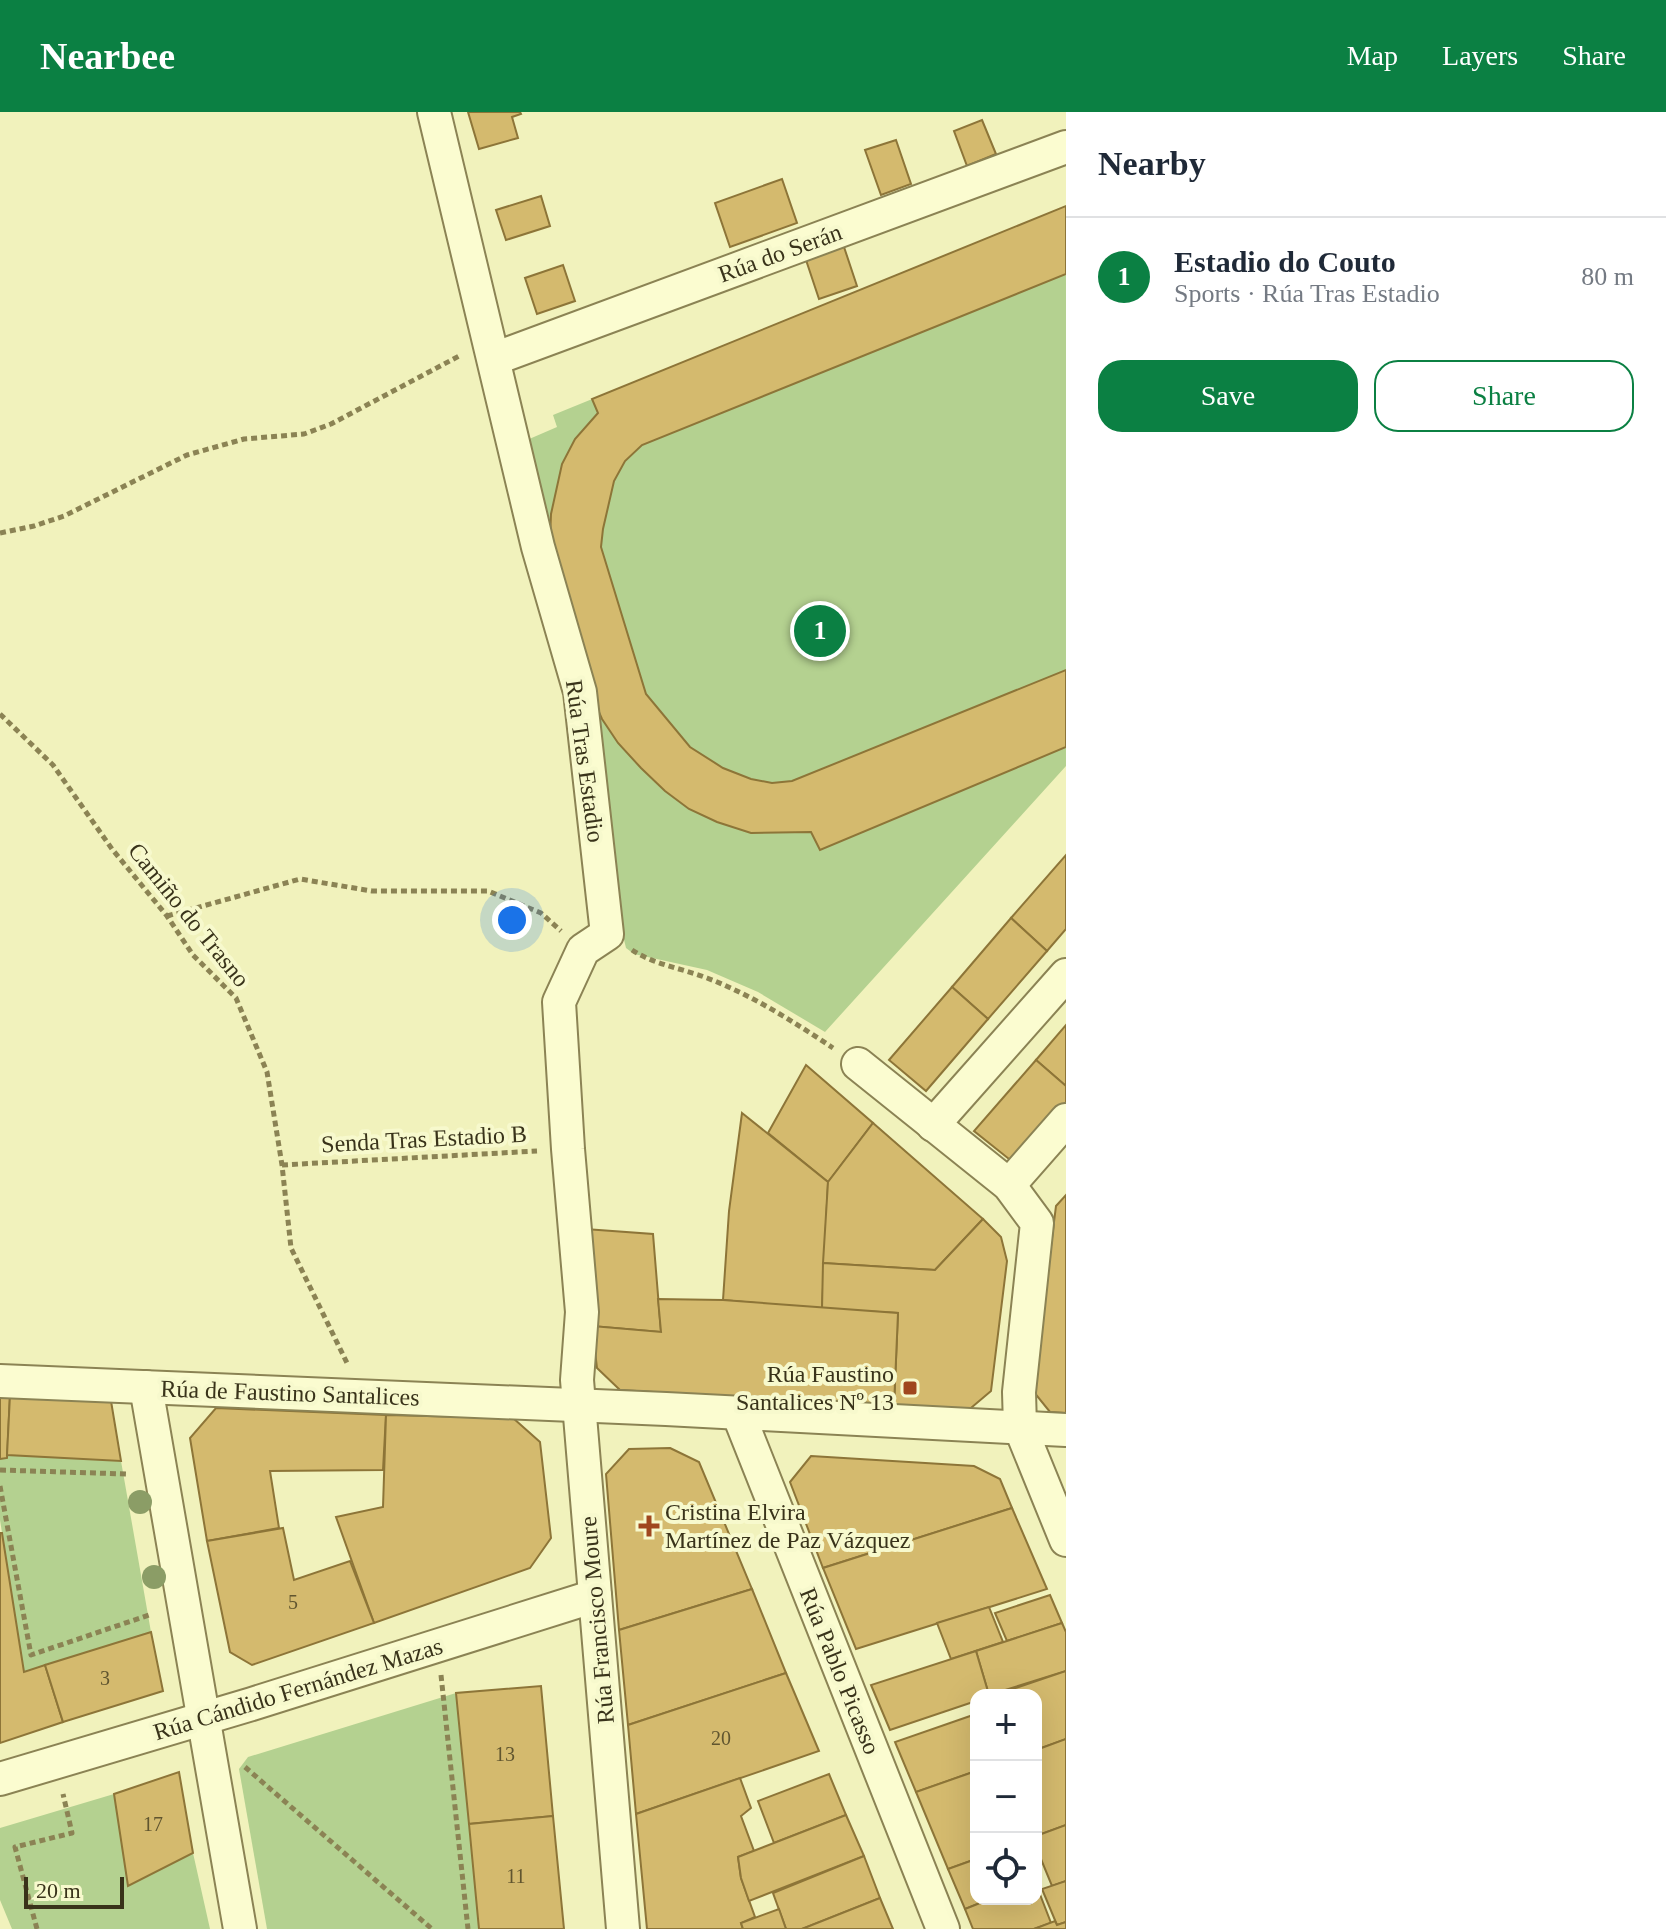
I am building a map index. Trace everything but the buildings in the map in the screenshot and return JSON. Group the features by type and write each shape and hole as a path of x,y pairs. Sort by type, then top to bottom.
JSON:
{"street":[{"name":"Rúa Tras Estadio","path":"434,112 538,547 580,692 595,942"},
{"name":"Rúa do Serán","path":"492,349 1066,147"},
{"path":"568,1149 559,1002 595,942"},
{"path":"933,1125 1066,975"},
{"path":"858,1064 1009,1185 1037,1223 1019,1392 1020,1427 1066,1540"},
{"path":"1009,1185 1066,1120"},
{"name":"Rúa Francisco Moure","path":"568,1149 582,1312 576,1365 623,1929"},
{"name":"Rúa de Faustino Santalices","path":"0,1381 579,1405 1066,1430"},
{"path":"146,1387 240,1929"},
{"name":"Rúa Pablo Picasso","path":"738,1413 943,1929"},
{"name":"Rúa Cándido Fernández Mazas","path":"0,1779 595,1596"}],"path":[{"path":"0,533 64,516 187,455 244,439 304,434 331,424 441,367 492,349"},
{"name":"Camiño do Trasno","path":"0,714 53,765 193,955 236,998 267,1072 291,1248 363,1396"},
{"path":"167,916 300,879 372,891 488,891 541,913 595,942 707,978 784,1015 858,1064"},
{"name":"Senda Tras Estadio B","path":"282,1165 568,1149"},
{"path":"0,1470 127,1474"},
{"path":"0,1486 31,1655 152,1614"},
{"path":"437,1646 468,1929"},
{"path":"37,1929 15,1847 72,1833 56,1762"},
{"path":"244,1767 432,1929"}],"green space":[{"path":"1066,206 1066,766 825,1032 758,992 707,970 634,954 626,948 621,927 520,443 557,427 553,415"},
{"path":"7,1455 121,1461 151,1632 24,1672 0,1520 0,1459 7,1458"},
{"path":"456,1693 479,1929 267,1929 239,1769 248,1757"},
{"path":"114,1794 128,1885 193,1853 210,1929 12,1929 0,1900 0,1828"}],"place":[{"name":"Estadio do Couto","path":"820,631"},
{"name":"Rúa Faustino Santalices Nº 13","path":"910,1388"},
{"name":"Cristina Elvira Martínez de Paz Vázquez","path":"649,1526"}]}
